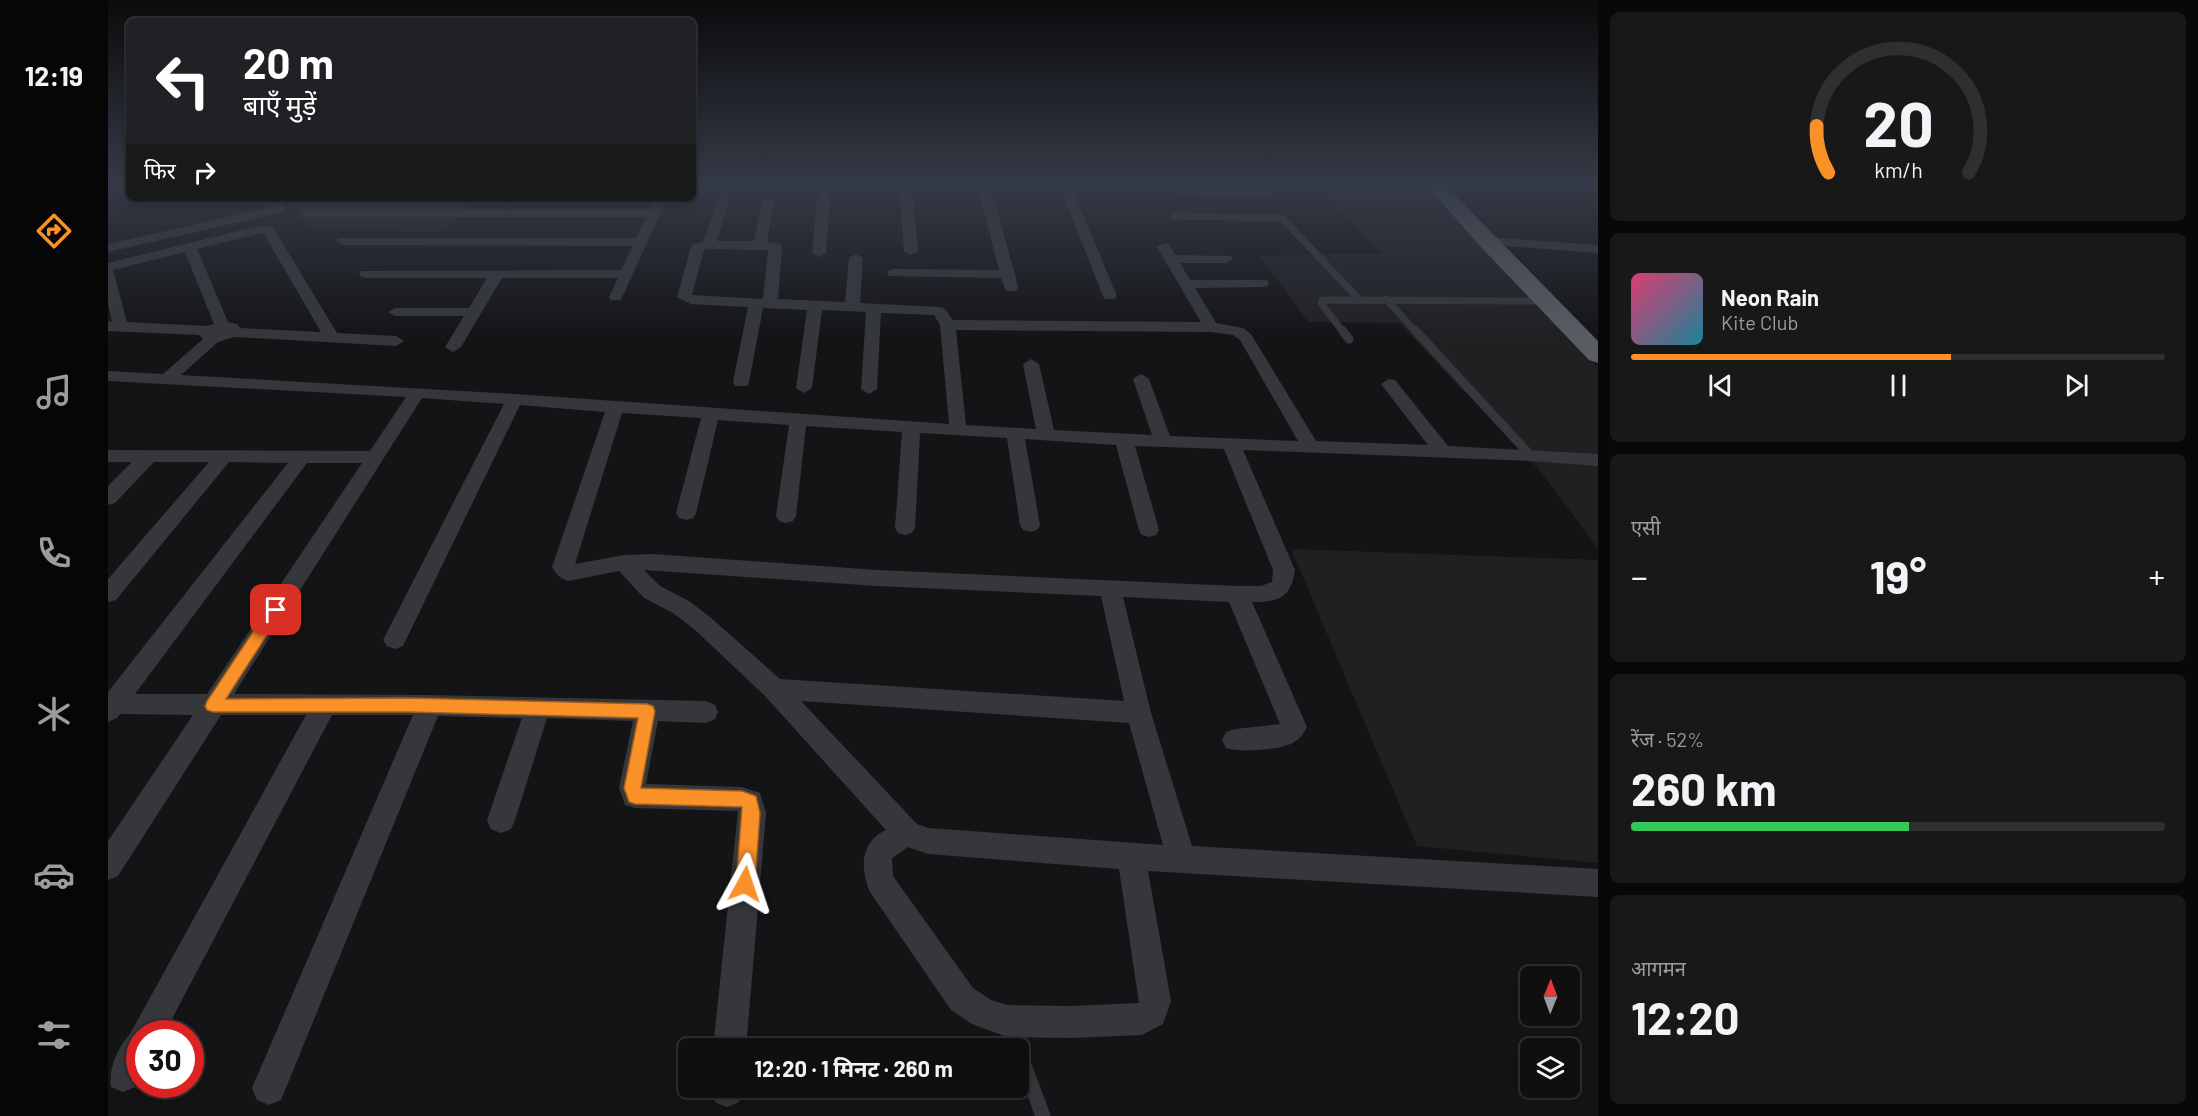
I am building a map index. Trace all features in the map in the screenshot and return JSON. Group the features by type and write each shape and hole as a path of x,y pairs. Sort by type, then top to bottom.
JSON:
{"highway":[{"path":"1480,235 1598,355"}],"street":[{"path":"108,248 165,235"},
{"path":"108,267 238,235"},
{"path":"271,235 332,338"},
{"path":"616,297 645,235"},
{"path":"709,245 712,235"},
{"path":"759,245 762,235"},
{"path":"819,253 821,235"},
{"path":"910,235 911,250"},
{"path":"997,235 1011,288"},
{"path":"1085,235 1110,296"},
{"path":"343,241 642,242"},
{"path":"1486,241 1598,249"},
{"path":"741,382 763,303 775,247 709,245 697,249 684,297 691,300 763,303 815,305 852,306 939,311 948,325 958,430"},
{"path":"190,247 219,332"},
{"path":"1211,327 1167,253 1226,259"},
{"path":"852,306 856,258"},
{"path":"108,273 115,327 396,341"},
{"path":"894,273 1008,274"},
{"path":"366,274 627,274"},
{"path":"453,347 497,274"},
{"path":"1185,284 1262,283"},
{"path":"804,388 815,305"},
{"path":"869,389 874,307"},
{"path":"395,312 475,312"},
{"path":"948,325 1211,327 1238,331 1246,337 1311,448"},
{"path":"167,379 219,332"},
{"path":"1031,364 1046,436"},
{"path":"108,376 515,399 1046,436 1232,446 1530,455 1598,460"},
{"path":"1141,379 1163,442"},
{"path":"1389,384 1443,452"},
{"path":"108,866 417,393"},
{"path":"394,640 515,399"},
{"path":"616,406 563,567 568,573 574,574 624,563 653,562 877,578 1110,589 1237,594 1263,594 1275,591 1282,586 1285,580 1284,570 1232,446"},
{"path":"686,513 711,414"},
{"path":"786,516 798,420"},
{"path":"905,528 911,427"},
{"path":"1015,434 1030,525"},
{"path":"1124,440 1149,530"},
{"path":"108,456 376,457"},
{"path":"108,498 149,456"},
{"path":"108,594 223,458"},
{"path":"110,706 301,458"},
{"path":"624,563 652,592 681,607 702,622 774,689 908,834 928,841 1131,857 1598,883"},
{"path":"1110,589 1139,713 1182,860"},
{"path":"1235,740 1285,735 1293,727 1237,594"},
{"path":"774,689 1139,713"},
{"path":"154,1020 325,704"},
{"path":"110,706 430,705 705,712"},
{"path":"269,1088 430,705"},
{"path":"501,820 538,708"},
{"path":"647,711 632,788 635,796 742,799 750,802 752,813 731,1038"},
{"path":"908,834 886,842 877,854 876,865 880,882 962,999 1014,1038"},
{"path":"1018,1038 1072,1022 1142,1019 1152,1013 1155,1001 1131,857"},
{"path":"123,1075 126,1070"}],"lane":[{"path":"1298,235 1359,299"},
{"path":"1349,339 1321,302 1327,299 1545,301"},
{"path":"1386,299 1530,455"},
{"path":"1029,1078 1043,1116"}],"shaded area":[{"path":"1364,235 1471,235 1598,367 1598,549 1539,470 1399,323 1308,322 1260,256 1382,253"},
{"path":"1291,549 1598,560 1598,863 1417,846"}],"route":[{"path":"276,610 213,706 325,704 647,711 632,788 635,796 742,799 750,802 752,813 745,884"}]}
